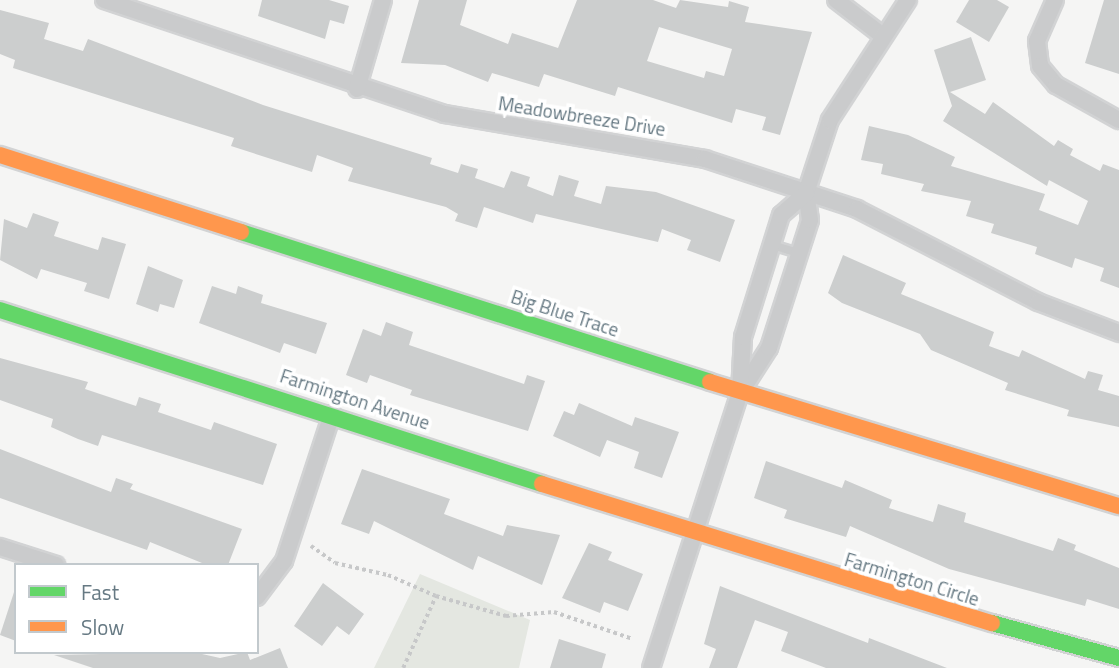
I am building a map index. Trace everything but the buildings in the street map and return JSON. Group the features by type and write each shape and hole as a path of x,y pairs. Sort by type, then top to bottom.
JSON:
{"street":[{"name":"Meadowbreeze Drive","path":"104,0 357,89 478,121 646,145 806,192 902,228 1038,302 1119,333"},
{"path":"357,89 383,0"},
{"path":"836,0 883,36"},
{"path":"651,668 740,392 743,337 782,215 806,192 844,90 908,0"},
{"path":"1055,0 1037,41 1040,66 1056,85 1119,120"},
{"name":"Big Blue Trace","path":"0,155 740,392 1119,506"},
{"path":"740,392 769,348 810,220 806,192"},
{"name":"Farmington Avenue","path":"0,310 332,414 695,533"},
{"path":"259,594 284,561 332,414"},
{"name":"Farmington Circle","path":"695,533 895,597 1119,658"},
{"path":"0,547 50,563"}],"lane":[{"path":"772,246 799,253"}],"path":[{"path":"311,546 335,563 388,575 436,596 506,616 554,612 633,639"},
{"path":"402,668 436,596"}],"shaded area":[{"path":"420,574 530,620 519,668 374,668"}],"traffic: fast":[{"path":"241,232 710,382"},
{"path":"0,310 542,484"},
{"path":"992,623 1119,658"}],"traffic: slow":[{"path":"0,155 241,232"},
{"path":"710,382 1119,506"},
{"path":"542,484 992,623"}]}
